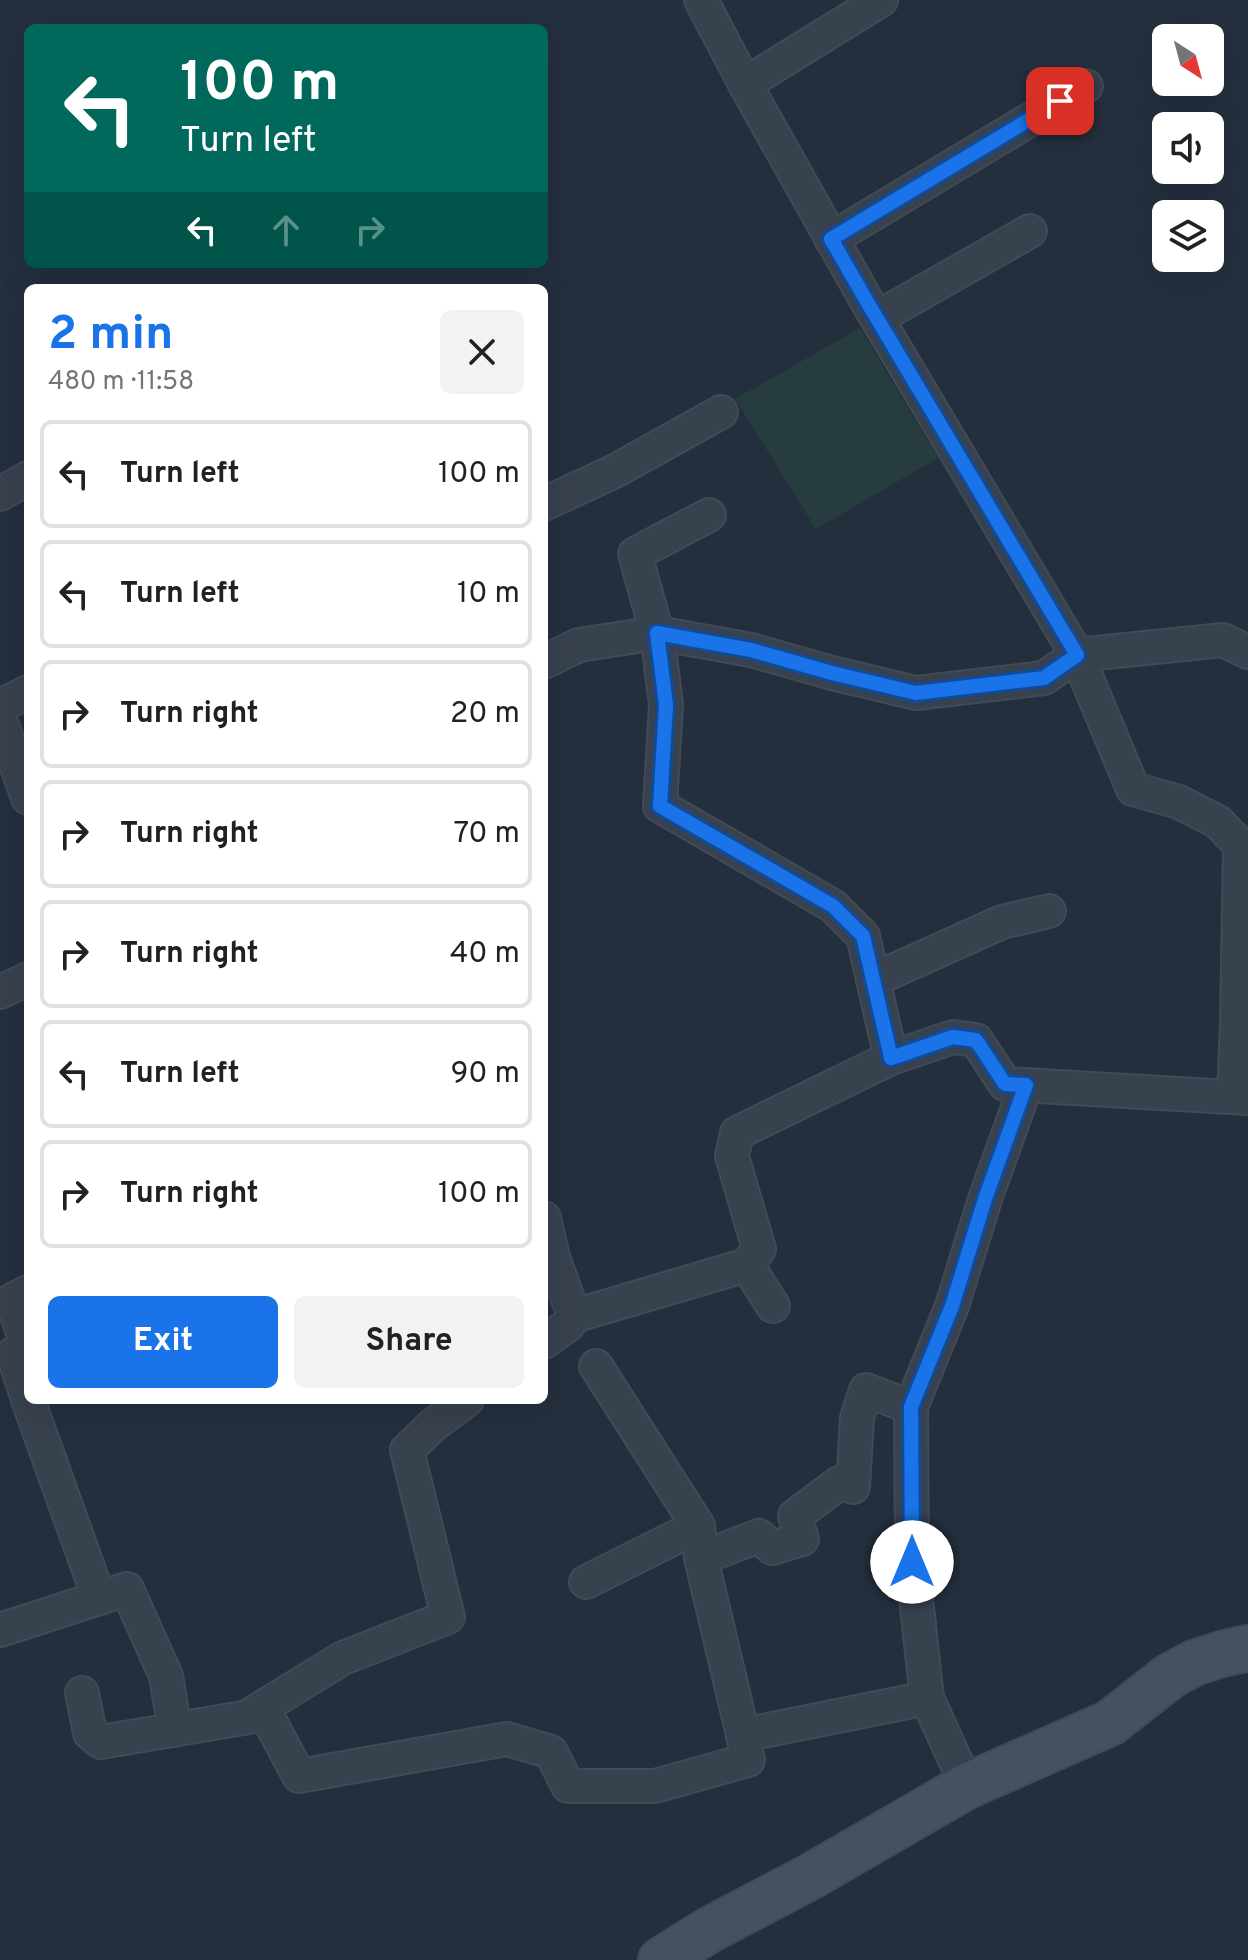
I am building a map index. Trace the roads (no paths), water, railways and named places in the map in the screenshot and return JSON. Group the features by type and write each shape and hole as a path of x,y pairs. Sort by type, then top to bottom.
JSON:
{"street":[{"path":"548,1339 568,1325 574,1316 747,1265 759,1249 732,1156 737,1133 891,1058 953,1037 976,1040 1005,1084 1241,1097 1240,845 1218,822 1179,802 1133,789 1077,655 831,239 701,0"},
{"path":"745,84 881,0"},
{"path":"831,239 1086,86"},
{"path":"877,318 1030,231"},
{"path":"548,502 615,471 721,412"},
{"path":"0,494 24,480"},
{"path":"709,515 635,554 657,633 666,705 660,806 833,906 863,936 891,1058"},
{"path":"548,660 579,645 657,633 751,650 916,693 1044,678 1077,655 1223,640 1248,652"},
{"path":"0,706 24,694"},
{"path":"0,719 24,787"},
{"path":"873,980 1002,922 1049,911"},
{"path":"0,992 24,981"},
{"path":"967,1786 927,1698 912,1562 911,1407 952,1306 985,1199 1026,1085"},
{"path":"548,1235 574,1316"},
{"path":"747,1265 773,1306"},
{"path":"24,1294 12,1300 24,1336"},
{"path":"24,1350 13,1354 24,1388"},
{"path":"82,1693 90,1733 101,1742 266,1714 299,1776 507,1739 551,1752 568,1786 655,1786 748,1760 701,1558 698,1526 596,1366"},
{"path":"701,1558 759,1536 772,1548 802,1539 795,1516 839,1483 853,1487 857,1418 866,1390 911,1407"},
{"path":"29,1404 99,1598"},
{"path":"247,1717 343,1658 448,1617 407,1450 462,1404"},
{"path":"586,1582 698,1526"},
{"path":"0,1630 127,1589 166,1676 175,1730"},
{"path":"661,1960 967,1786 1110,1723 1170,1676 1194,1663 1248,1648"},
{"path":"743,1735 927,1698"}]}
